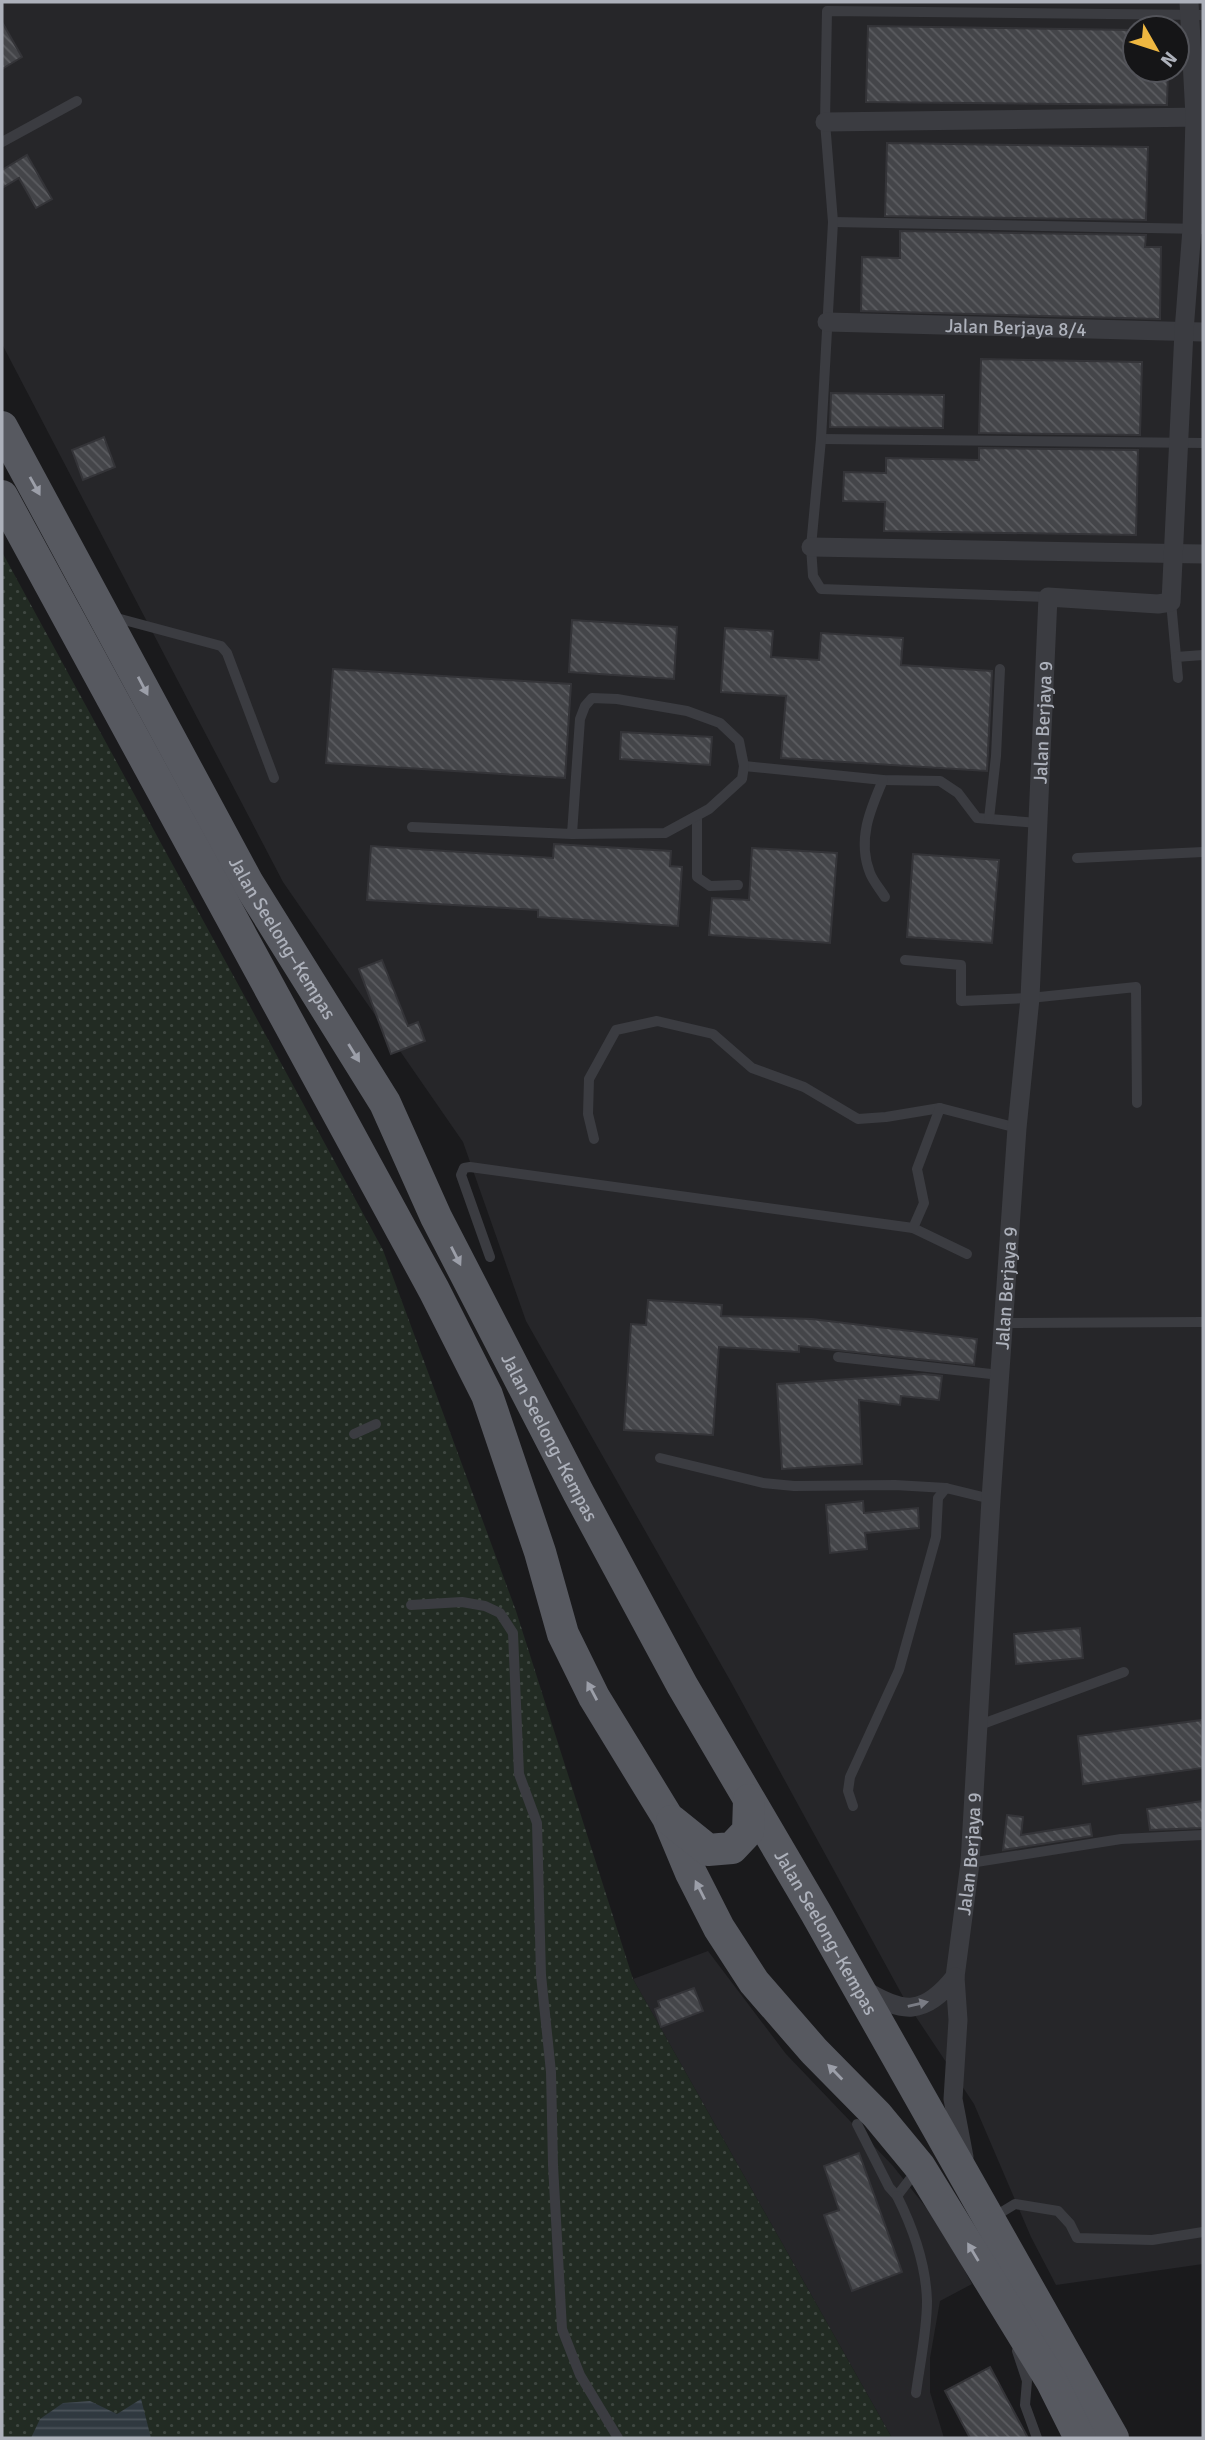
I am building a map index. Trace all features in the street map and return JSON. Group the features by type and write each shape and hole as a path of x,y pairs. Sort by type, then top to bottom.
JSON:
{"main road":[{"name":"Jalan Seelong–Kempas","path":"2,426 248,883 385,1103 436,1217 578,1492 682,1685 856,1984 952,2156 991,2219 1113,2438"},
{"name":"Jalan Seelong–Kempas","path":"2,496 434,1290 486,1395 540,1552 563,1634 594,1697 668,1818 691,1873 719,1928 754,1982 814,2051 877,2115 920,2167 1052,2382 1080,2438"},
{"path":"668,1818 708,1850 732,1848 748,1831 749,1800"}],"street":[{"path":"1048,597 1158,604 1171,602 1178,442 1194,332 1199,117 1194,10"},
{"path":"825,122 1199,117"},
{"name":"Jalan Berjaya 8/4","path":"827,321 1194,332"},
{"path":"811,547 1203,554"},
{"name":"Jalan Berjaya 9","path":"970,2183 953,2099 958,2021 955,1977 970,1863 991,1499 1017,1128 1030,998 1048,597"},
{"path":"856,1984 887,2004 900,2007 924,2004 941,1994 955,1977"}],"lane":[{"path":"1048,597 821,589 813,576 811,547 821,439 833,222 825,122 827,12 1194,10"},
{"path":"2,142 76,101"},
{"path":"833,222 1198,229"},
{"path":"821,439 1203,443"},
{"path":"1171,602 1178,678"},
{"path":"105,615 221,646 227,653 275,778"},
{"path":"1176,657 1203,654"},
{"path":"989,819 996,756 1000,669"},
{"path":"412,827 572,834 665,834 709,810 742,779 744,766 739,741 720,723 687,711 617,699 592,698 585,706 580,719 572,834"},
{"path":"744,766 883,780 940,781 958,793 977,818 1038,823"},
{"path":"883,780 865,826 870,873 885,897"},
{"path":"697,816 697,877 710,886 738,886"},
{"path":"1077,858 1203,852"},
{"path":"905,960 961,965 961,1001 1030,998 1136,987 1137,1102"},
{"path":"594,1139 588,1114 589,1079 616,1030 657,1021 713,1034 752,1068 804,1087 858,1119 940,1108 1017,1128"},
{"path":"913,1228 924,1203 918,1169 940,1108"},
{"path":"490,1257 461,1175 464,1168 913,1228 967,1254"},
{"path":"1004,1323 1203,1322"},
{"path":"838,1357 1000,1375"},
{"path":"354,1434 376,1423"},
{"path":"660,1458 763,1483 794,1486 895,1485 946,1488 991,1499"},
{"path":"853,1806 848,1791 850,1777 899,1670 936,1537 938,1499 946,1488"},
{"path":"411,1605 463,1602 485,1606 500,1613 513,1633 519,1774 537,1823 541,1975 551,2072 562,2329 580,2375 618,2438"},
{"path":"977,1726 1124,1672"},
{"path":"970,1863 1121,1839 1203,1835"},
{"path":"858,2124 889,2187 897,2196 911,2224 923,2272 927,2297 916,2393"},
{"path":"897,2196 920,2167"},
{"path":"991,2219 1015,2204 1058,2211 1070,2224 1077,2238 1152,2240 1203,2232"},
{"path":"992,2283 998,2309 1009,2333"},
{"path":"1014,2345 1027,2381 1025,2405 1037,2438"}],"shaded area":[{"path":"2,2 1203,2 1203,2264 1056,2285 1031,2237 974,2104 906,2002 731,1682 526,1321 463,1142 283,882 2,344"},
{"path":"2,552 383,1250 516,1611 633,1979 892,2438 2,2438"},
{"path":"708,1951 786,2054 893,2166 940,2225 972,2284 940,2301 930,2358 930,2392 944,2438 892,2438 633,1979"},
{"path":"141,2399 151,2438 31,2438 40,2419 63,2403 90,2401 117,2414"}],"building":[{"path":"2,22 22,57 2,69"},
{"path":"868,26 1121,30 1121,84 1168,84 1167,105 866,102"},
{"path":"887,143 1148,147 1146,220 885,216"},
{"path":"27,155 52,199 36,208 19,178 2,188 2,170"},
{"path":"900,231 1146,235 1145,247 1161,247 1160,319 861,311 862,257 900,258"},
{"path":"981,359 1142,362 1140,435 979,433"},
{"path":"831,393 944,395 943,428 830,427"},
{"path":"104,437 115,467 83,480 72,450"},
{"path":"979,448 1138,450 1136,535 884,531 885,502 843,501 844,472 886,473 886,458 979,460"},
{"path":"572,620 677,627 674,679 569,672"},
{"path":"725,628 773,631 771,657 819,660 821,633 903,638 901,665 992,671 987,771 781,758 786,696 721,692"},
{"path":"333,669 571,684 565,778 326,763"},
{"path":"621,732 712,737 710,765 620,759"},
{"path":"554,844 671,851 670,866 682,867 678,926 538,917 538,910 367,900 371,846 553,858"},
{"path":"752,848 837,853 830,943 709,935 712,898 749,900"},
{"path":"913,854 999,860 992,943 907,937"},
{"path":"382,960 408,1026 418,1022 425,1041 391,1054 359,969"},
{"path":"648,1300 722,1305 721,1316 812,1319 977,1339 974,1365 799,1346 799,1352 719,1347 713,1435 624,1430 631,1324 646,1325"},
{"path":"924,1374 942,1376 939,1400 901,1396 900,1405 859,1400 862,1464 782,1469 777,1384"},
{"path":"863,1501 864,1513 918,1508 919,1528 865,1533 867,1549 830,1553 826,1505"},
{"path":"1080,1628 1083,1658 1016,1664 1014,1634"},
{"path":"1202,1720 1203,1768 1083,1784 1078,1736"},
{"path":"1203,1801 1203,1828 1150,1830 1147,1809"},
{"path":"1007,1815 1023,1817 1021,1835 1090,1824 1092,1836 1003,1850"},
{"path":"694,1988 703,2011 661,2027 655,2009 660,2007 658,2001"},
{"path":"859,2153 902,2272 852,2291 824,2215 839,2210 824,2166"},
{"path":"990,2367 1028,2438 970,2438 945,2391"}]}
